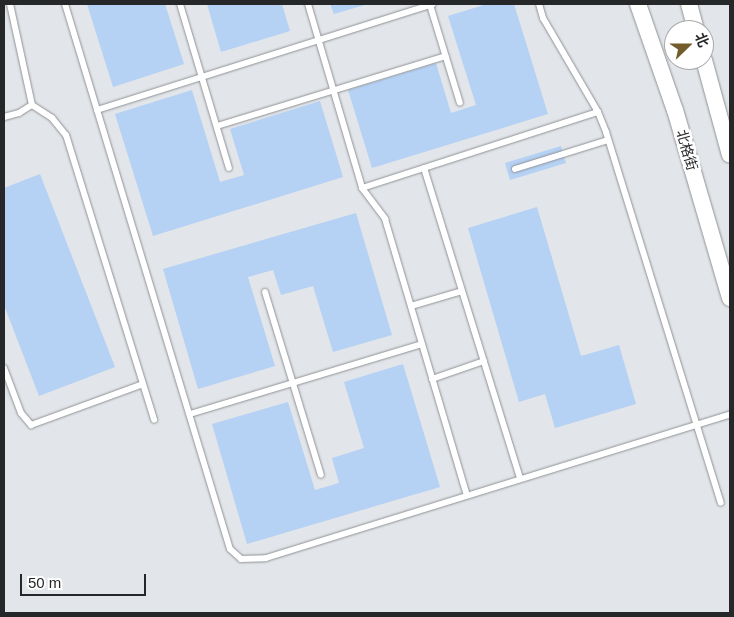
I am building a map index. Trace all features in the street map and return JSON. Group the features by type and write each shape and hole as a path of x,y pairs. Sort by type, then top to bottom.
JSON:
{"street":[{"name":"北格街","path":"638,4 675,110 730,298"},
{"path":"689,4 693,20"},
{"path":"707,70 730,155"}],"lane":[{"path":"10,4 32,105 52,118 66,135 154,420"},
{"path":"65,4 230,549 241,559 266,558 730,414"},
{"path":"180,4 229,168"},
{"path":"308,4 362,188 385,219 467,495"},
{"path":"97,110 432,4 460,103"},
{"path":"539,4 543,18 598,112 721,503"},
{"path":"216,126 446,56"},
{"path":"4,117 19,113 32,105"},
{"path":"362,188 598,112"},
{"path":"515,169 608,140"},
{"path":"424,168 520,478"},
{"path":"410,306 462,291"},
{"path":"266,292 321,475"},
{"path":"190,414 422,344"},
{"path":"432,379 484,361"},
{"path":"4,368 22,413 31,424 143,384"}],"building":[{"path":"87,4 165,4 184,64 113,87"},
{"path":"207,4 282,4 290,31 221,52"},
{"path":"330,4 368,4 334,14"},
{"path":"487,4 514,4 548,114 372,168 348,90 436,63 451,113 476,105 448,16"},
{"path":"192,90 220,182 244,175 230,129 320,101 343,177 153,236 115,114"},
{"path":"561,146 566,163 510,180 505,163"},
{"path":"40,174 115,367 39,396 4,305 4,188"},
{"path":"537,207 581,356 619,345 636,404 555,428 545,394 519,402 468,228"},
{"path":"356,213 392,335 333,352 313,286 281,295 273,270 248,277 275,366 198,389 163,269"},
{"path":"403,364 440,487 247,544 212,424 288,402 315,490 339,483 332,458 364,448 344,382"}]}
